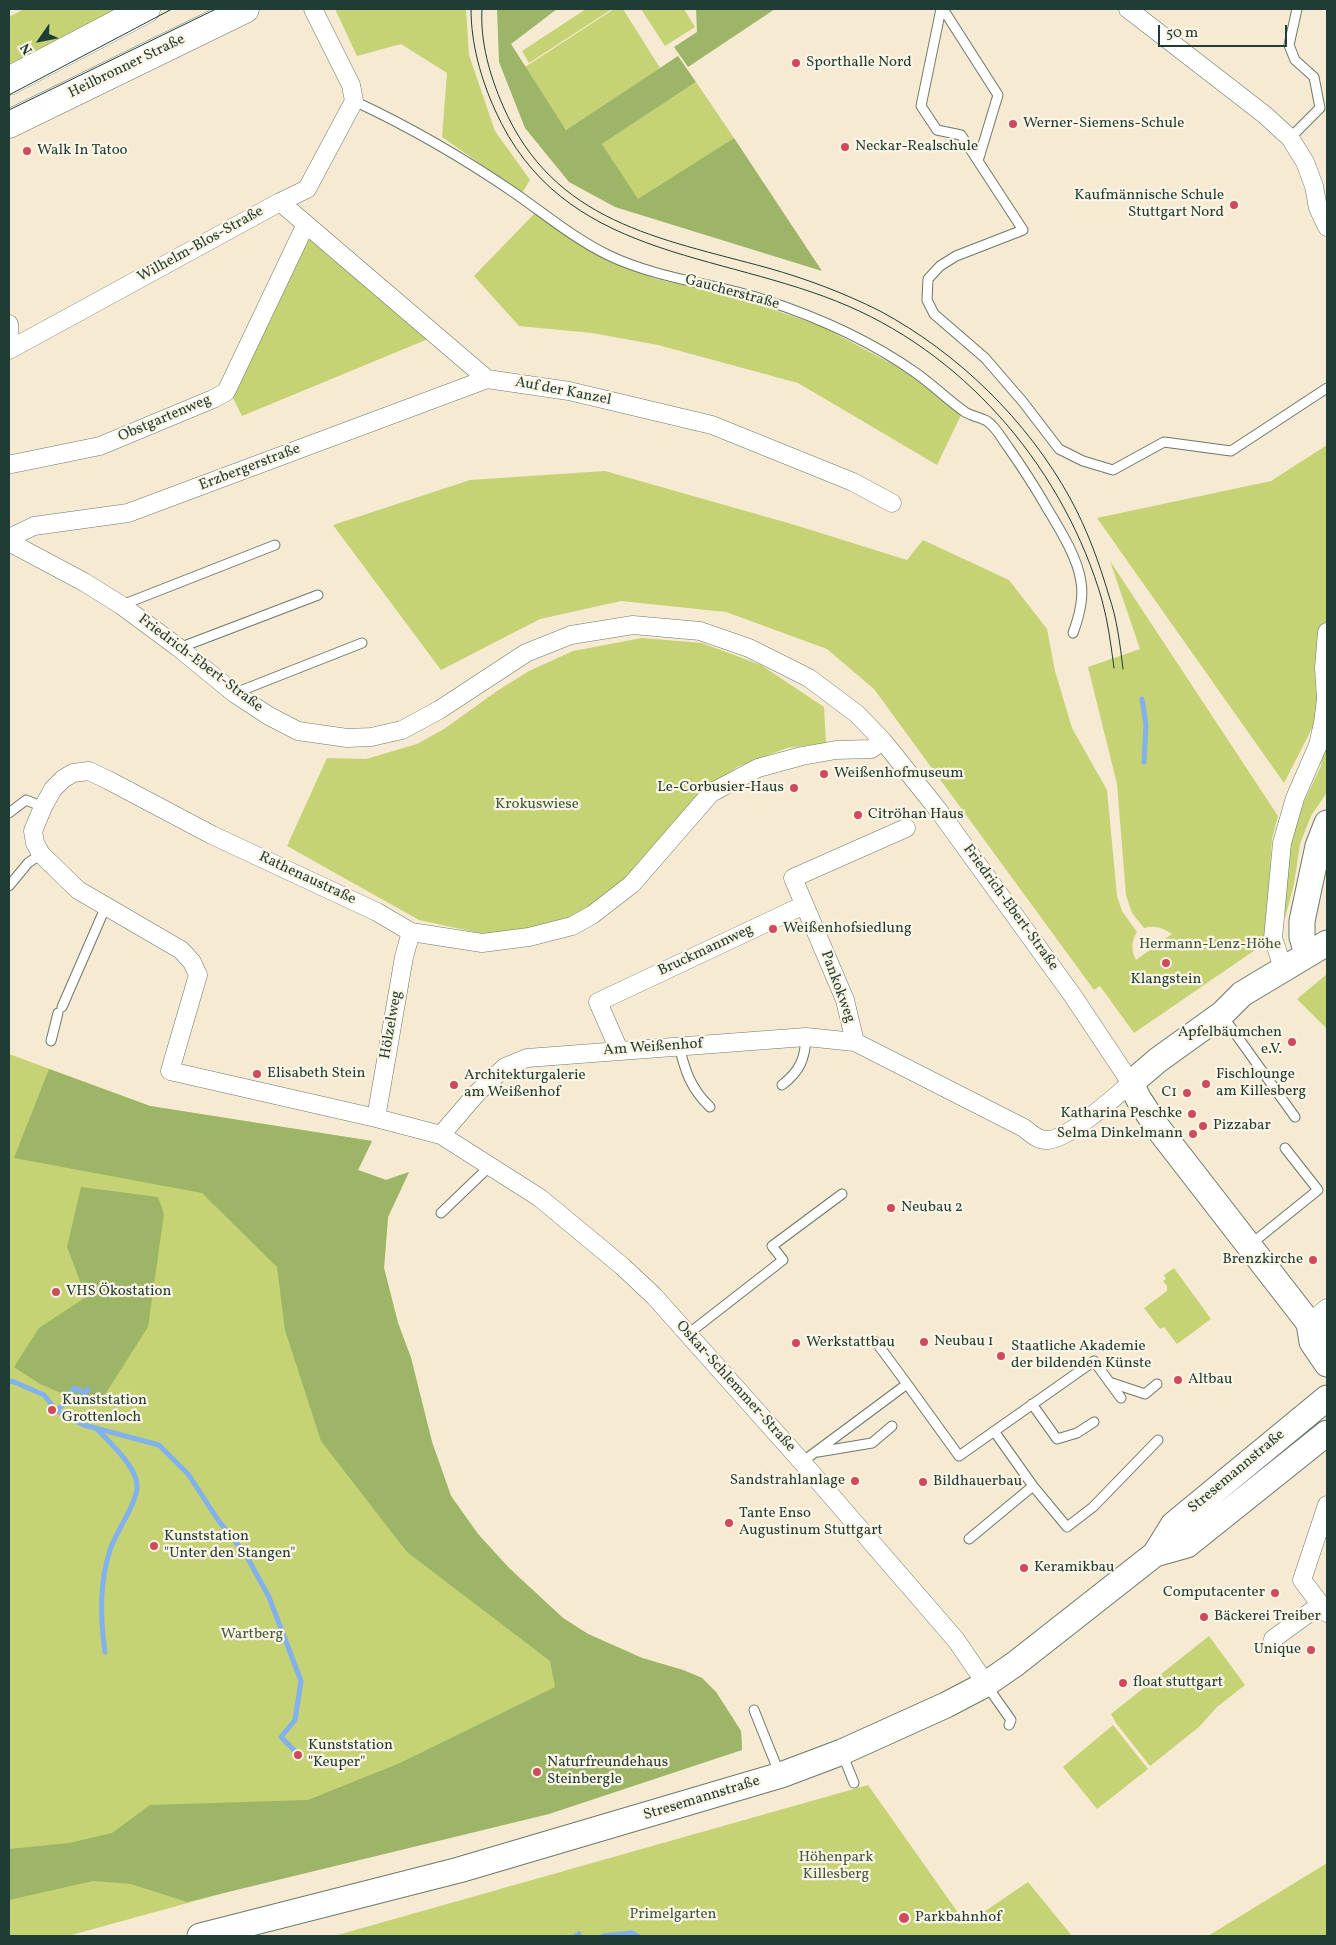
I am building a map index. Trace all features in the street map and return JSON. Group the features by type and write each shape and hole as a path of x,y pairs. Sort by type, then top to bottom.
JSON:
{"main road":[{"path":"9,81 146,9"},
{"name":"Heilbronner Straße","path":"9,124 245,9"},
{"path":"1131,1083 1165,1055 1222,1014 1242,994 1317,949 1302,937 1302,921 1318,846 1327,823"},
{"path":"1242,994 1217,1000 1149,1048 1140,1056 1131,1083 1138,1098 1157,1127 1249,1246 1321,1320 1312,1342 1327,1364"},
{"name":"Stresemannstraße","path":"200,1936 458,1870 781,1775 842,1752 915,1720 986,1684 1015,1664 1155,1554 1173,1525 1327,1398"},
{"name":"Stresemannstraße","path":"1155,1554 1187,1546 1327,1433"}],"street":[{"path":"313,9 351,85 354,101"},
{"path":"1128,9 1265,115 1290,138 1304,162 1314,186 1318,208 1327,225"},
{"name":"Wilhelm-Blos-Straße","path":"10,350 307,189 354,101"},
{"path":"280,202 305,226 487,379"},
{"name":"Obstgartenweg","path":"12,464 100,446 226,392 305,226"},
{"path":"9,324 10,350"},
{"name":"Auf der Kanzel","path":"487,379 569,391 712,425 853,482 892,503"},
{"name":"Erzbergerstraße","path":"9,540 34,526 128,513 487,379"},
{"name":"Friedrich-Ebert-Straße","path":"9,540 121,605 179,648 234,693 269,716 298,730 348,738 371,737 402,730 439,710 526,653 571,635 633,625 700,632 749,648 809,678 857,714 884,741 939,811 1073,996 1131,1083"},
{"path":"1283,968 1274,938 1282,843 1295,798 1318,745 1326,699 1324,668 1327,632"},
{"name":"Rathenaustraße","path":"376,1118 170,1071 198,975 192,962 181,950 78,890 41,854 35,843 34,831 43,807 53,789 62,779 73,773 88,771 212,835 377,912 410,932 482,943 530,937 572,926 592,915 632,884 712,793 758,768 802,756 863,750 884,741"},
{"path":"804,905 793,878 906,828"},
{"name":"Pankokweg","path":"804,905 845,1000 855,1042"},
{"name":"Bruckmannweg","path":"619,1050 598,1002 804,905"},
{"name":"Hölzelweg","path":"376,1118 410,932"},
{"name":"Am Weißenhof","path":"441,1135 477,1093 504,1067 527,1058 619,1050 806,1037 855,1042 1024,1128 1039,1139 1049,1140 1069,1131 1100,1110 1131,1083"},
{"path":"376,1118 441,1135"},
{"name":"Oskar-Schlemmer-Straße","path":"441,1135 540,1198 622,1266 654,1296 688,1334 809,1457 956,1640 986,1684"},
{"path":"1273,1639 1323,1609 1302,1580 1327,1505"}],"lane":[{"path":"942,9 998,95 978,162"},
{"path":"942,9 921,106 937,130 961,135 1023,230 956,256 940,266 928,279 927,300 934,314 985,358 1023,402 1059,450 1083,461 1113,470 1164,442 1232,451 1327,388"},
{"path":"1290,138 1320,108 1314,77 1295,60 1289,45 1297,9"},
{"name":"Gaucherstraße","path":"354,101 386,116 440,146 607,255 655,272 764,300 856,337 916,373 967,414 986,421 996,430 1028,475 1072,556 1081,580 1082,597 1073,633"},
{"path":"121,605 275,545"},
{"path":"179,648 318,595"},
{"path":"234,693 362,643"},
{"path":"9,813 26,800 43,807"},
{"path":"9,886 28,863 41,854"},
{"path":"51,1041 60,1010 106,906"},
{"path":"1222,1014 1295,1117"},
{"path":"782,1085 795,1074 805,1053 806,1037"},
{"path":"678,1046 686,1074 700,1098 710,1107"},
{"path":"1249,1246 1318,1190 1285,1148"},
{"path":"441,1213 490,1166"},
{"path":"688,1334 782,1260 772,1246 842,1194"},
{"path":"876,1342 959,1456 1094,1361 1121,1398"},
{"path":"1109,1382 1145,1394 1157,1384"},
{"path":"809,1457 907,1384"},
{"path":"1032,1404 1057,1439 1077,1433 1094,1422"},
{"path":"809,1457 872,1443 892,1426"},
{"path":"994,1431 1033,1486 1066,1527 1093,1507 1158,1440"},
{"path":"970,1539 1033,1486"},
{"path":"986,1684 1011,1720 1009,1725"},
{"path":"754,1710 781,1775"},
{"path":"842,1752 854,1783"}],"green space":[{"path":"24,9 124,9 11,68 9,64 9,17"},
{"path":"335,9 466,9 469,55 495,131 530,180 522,193 442,137 447,73 401,44 357,56"},
{"path":"497,9 557,9 511,44 566,130 678,56 696,82 602,144 638,199 734,138 822,271 615,207 569,182 525,128 499,62"},
{"path":"586,9 612,9 529,63 522,51"},
{"path":"614,9 623,9 660,68 566,130 525,67"},
{"path":"641,9 684,9 695,27 665,46"},
{"path":"696,9 775,9 688,67 674,47 697,32"},
{"path":"696,82 734,138 638,200 602,144"},
{"path":"534,214 597,254 656,279 733,296 821,326 913,375 961,415 937,465 798,383 658,345 592,333 519,326 474,276"},
{"path":"308,235 428,339 242,416 232,396"},
{"path":"1327,445 1327,792 1311,816 1300,844 1294,884 1285,918 1285,887 1289,843 1300,810 1321,766 1326,701 1284,783 1097,518 1271,481"},
{"name":"Hermann-Lenz-Höhe","path":"605,471 795,525 907,560 923,540 1009,580 1047,629 1055,671 1072,728 1107,790 1117,896 1122,911 1137,932 1132,946 1136,960 1172,934 1159,928 1144,928 1132,913 1126,895 1117,784 1088,667 1140,649 1110,561 1278,816 1272,839 1265,941 1258,948 1134,1033 1100,986 1094,990 874,689 827,649 726,612 621,601 540,619 441,670 333,525 470,480"},
{"name":"Krokuswiese","path":"642,638 702,643 761,665 824,707 826,743 787,748 737,767 695,798 649,855 612,893 586,911 560,921 493,936 419,920 287,846 327,758 366,759 417,744 444,729 497,691 529,671 573,651"},
{"path":"1327,974 1327,1029 1297,999"},
{"name":"Wartberg","path":"9,1054 150,1106 372,1141 358,1170 386,1180 409,1172 388,1217 384,1268 398,1323 411,1358 432,1442 451,1496 478,1534 509,1568 563,1618 588,1634 642,1658 683,1670 702,1678 716,1692 741,1731 742,1750 68,1936 9,1936"},
{"path":"49,1069 150,1106 372,1141 358,1170 386,1180 409,1172 388,1217 384,1268 398,1323 411,1358 432,1442 451,1496 478,1534 509,1568 563,1618 588,1634 642,1658 683,1670 702,1678 716,1692 741,1731 742,1750 549,1814 187,1902 131,1884 93,1881 9,1900 9,1849 69,1843 112,1833 150,1805 308,1800 400,1763 555,1687 550,1661 407,1552 321,1441 285,1330 277,1267 202,1193 14,1158"},
{"path":"81,1187 158,1197 164,1214 148,1327 104,1396 86,1404 40,1384 14,1367 39,1328 86,1297 67,1247"},
{"path":"1174,1268 1211,1319 1177,1344 1164,1327 1160,1329 1144,1308 1167,1291 1167,1286 1163,1281 1166,1279 1164,1275"},
{"path":"1209,1636 1245,1685 1217,1707 1199,1727 1150,1766 1111,1714"},
{"path":"1113,1725 1148,1769 1097,1809 1063,1767"},
{"name":"Höhenpark Killesberg","path":"868,1785 966,1924 1028,1882 1072,1936 334,1936"},
{"path":"1327,1863 1327,1936 1208,1936"}],"waterway":[{"path":"1142,699 1146,725 1144,762"},
{"path":"9,1382 12,1381 44,1395 56,1410 84,1425 159,1445 188,1474 218,1520 246,1555 269,1597 301,1681 295,1720 281,1737 296,1752"},
{"path":"56,1410 65,1404 74,1388 85,1393 88,1389"},
{"path":"97,1429 127,1462 132,1469 137,1484 137,1491 131,1508 113,1543 106,1563 102,1588 101,1614 105,1652"},
{"path":"603,1936 632,1933 638,1936"}],"tram line":[{"path":"9,95 172,9"},
{"path":"9,110 216,9"},
{"path":"471,9 471,22 478,61 485,86 495,110 524,159 560,196 602,223 648,243 798,288 848,306 893,329 934,356 973,389 1007,425 1038,465 1064,508 1086,553 1102,600 1108,625 1114,668"},
{"path":"482,9 484,46 494,83 503,106 525,145 551,176 581,201 614,220 650,234 797,277 866,304 909,328 937,347 988,391 1012,416 1053,469 1082,522 1112,605 1123,669"}],"place":[{"name":"Sporthalle Nord","path":"796,63"},
{"name":"Werner-Siemens-Schule","path":"1013,124"},
{"name":"Neckar-Realschule","path":"845,147"},
{"name":"Walk In Tatoo","path":"27,151"},
{"name":"Kaufmännische Schule Stuttgart Nord","path":"1234,205"},
{"name":"Weißenhofmuseum","path":"824,774"},
{"name":"Le-Corbusier-Haus","path":"794,788"},
{"name":"Citröhan Haus","path":"858,815"},
{"name":"Weißenhofsiedlung","path":"773,929"},
{"name":"Klangstein","path":"1166,963"},
{"name":"Apfelbäumchen e.V.","path":"1292,1042"},
{"name":"Elisabeth Stein","path":"257,1074"},
{"name":"Fischlounge am Killesberg","path":"1206,1084"},
{"name":"Architekturgalerie am Weißenhof","path":"454,1085"},
{"name":"C1","path":"1187,1093"},
{"name":"Katharina Peschke","path":"1192,1114"},
{"name":"Pizzabar","path":"1203,1126"},
{"name":"Selma Dinkelmann","path":"1193,1134"},
{"name":"Neubau 2","path":"891,1208"},
{"name":"Brenzkirche","path":"1313,1260"},
{"name":"VHS Ökostation","path":"56,1292"},
{"name":"Neubau 1","path":"924,1342"},
{"name":"Werkstattbau","path":"796,1343"},
{"name":"Staatliche Akademie der bildenden Künste","path":"1001,1356"},
{"name":"Altbau","path":"1178,1380"},
{"name":"Kunststation Grottenloch","path":"52,1410"},
{"name":"Sandstrahlanlage","path":"855,1481"},
{"name":"Bildhauerbau","path":"923,1482"},
{"name":"Tante Enso Augustinum Stuttgart","path":"729,1523"},
{"name":"Kunststation \"Unter den Stangen\"","path":"154,1546"},
{"name":"Keramikbau","path":"1024,1568"},
{"name":"Computacenter","path":"1275,1593"},
{"name":"Bäckerei Treiber","path":"1204,1617"},
{"name":"Unique","path":"1311,1650"},
{"name":"float stuttgart","path":"1123,1683"},
{"name":"Kunststation \"Keuper\"","path":"298,1755"},
{"name":"Naturfreundehaus Steinbergle","path":"537,1772"},
{"name":"Parkbahnhof","path":"904,1918"}],"park label":[{"name":"Primelgarten","path":"673,1915"}]}
